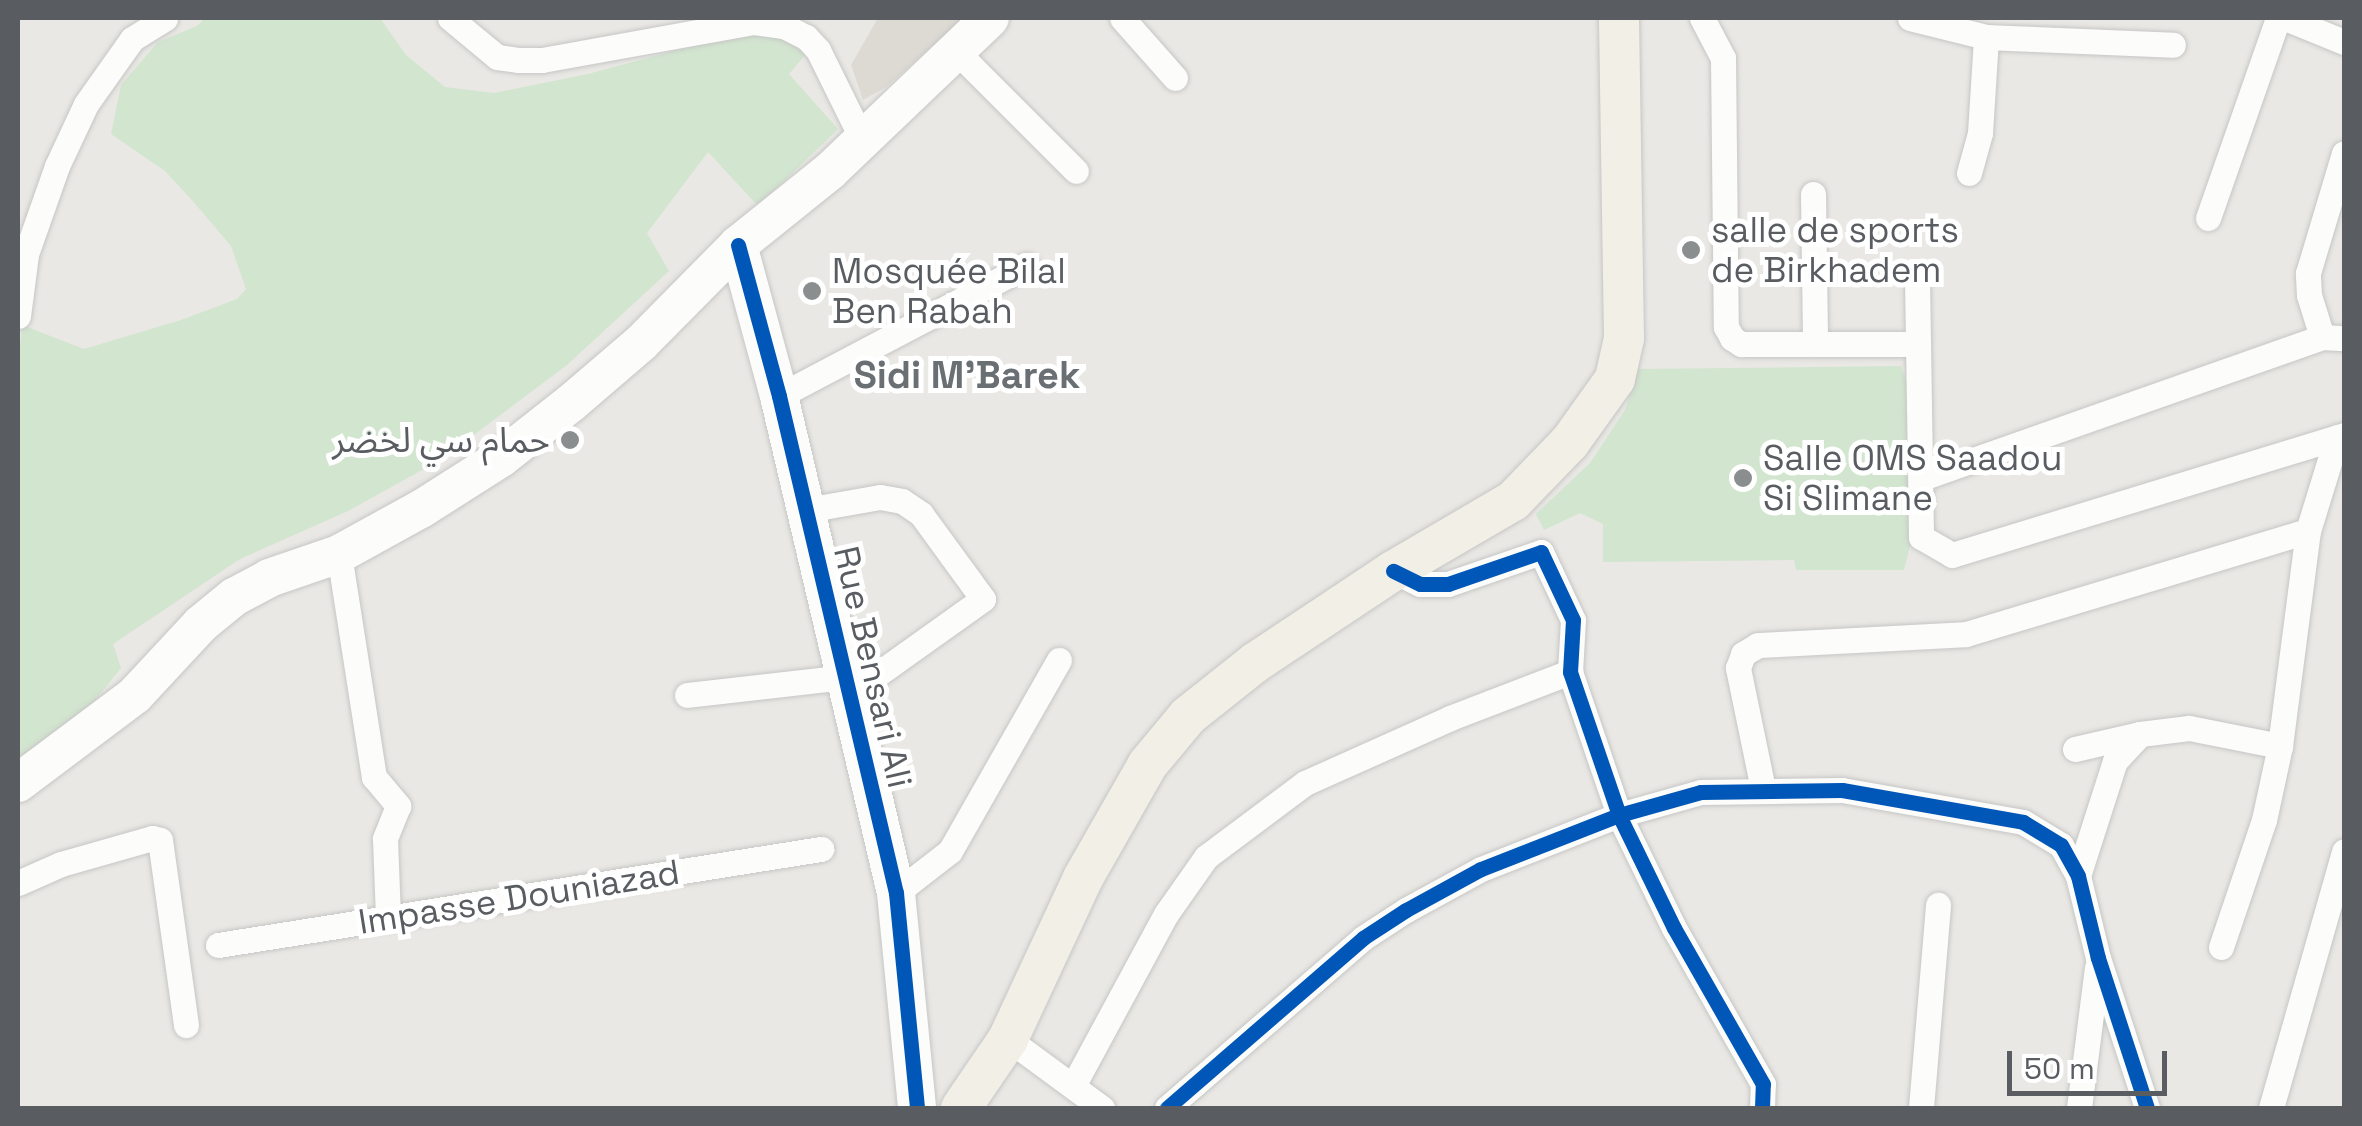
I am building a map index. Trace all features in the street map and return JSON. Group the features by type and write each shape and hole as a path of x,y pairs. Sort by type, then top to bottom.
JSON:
{"main road":[{"path":"23,770 124,704 201,624 234,597 269,578 340,554 501,458 571,404 641,344 738,245 830,171 990,18"},
{"path":"962,1108 1008,1039 1083,878 1148,764 1188,716 1256,662 1393,571 1513,501 1570,442 1615,379 1624,320 1619,18"},
{"name":"Rue Bensari Ali","path":"738,245 779,396 896,892 917,1108"}],"street":[{"path":"18,316 26,254 57,166 86,104 132,39 165,18"},
{"path":"450,18 498,57 518,60 542,60 754,22 784,26 806,37 818,50 862,139"},
{"path":"1122,18 1175,78"},
{"path":"1702,18 1722,58 1726,326 1741,344 1918,344"},
{"path":"1910,18 1986,37 2172,45"},
{"path":"2208,218 2281,18 2344,42"},
{"path":"1969,173 1980,133 1986,37"},
{"path":"955,50 1076,170"},
{"path":"1922,478 2333,338 2309,295 2308,273 2344,153"},
{"path":"1813,194 1815,343"},
{"path":"779,396 1027,265"},
{"path":"1917,279 1921,537 1952,555 2341,436"},
{"path":"2220,948 2264,820 2280,746 2308,531 2341,436"},
{"path":"687,695 848,686 983,599 921,514 902,501 880,498 806,510"},
{"path":"1763,790 1738,668 1743,654 1758,645 1966,634 2308,531"},
{"path":"1393,571 1420,584 1448,584 1541,552 1573,620 1570,672 1619,815 1674,928 1763,1084 1762,1108"},
{"path":"340,554 374,777 398,806 385,838 388,918"},
{"path":"896,892 950,851 1059,660"},
{"path":"1074,1084 1166,914 1206,857 1304,783 1450,718 1570,672"},
{"path":"2075,749 2189,728 2280,746"},
{"path":"2078,876 2115,761 2140,734"},
{"path":"1167,1108 1363,938 1481,868 1619,815 1701,792 1763,790 1842,790 2023,822 2062,844 2078,876 2098,958 2147,1108"},
{"path":"18,884 61,864 152,838 160,840 186,1026"},
{"name":"Impasse Douniazad","path":"218,944 820,849"},
{"path":"2270,1108 2344,851"},
{"path":"1920,1108 1938,905"},
{"path":"2078,1108 2098,958"},
{"path":"1008,1039 1102,1108"}],"shaded area":[{"path":"878,18 964,18 886,87 863,100 851,65"}],"green space":[{"path":"205,18 380,18 406,55 445,87 494,93 588,74 741,33 777,36 806,54 789,74 838,129 758,206 708,152 647,233 669,271 567,365 442,459 348,511 240,559 113,644 121,668 69,733 18,761 18,370 22,325 84,349 181,320 237,299 246,289 231,246 191,199 165,171 111,134 121,85 158,42 197,26"},
{"name":"Salle OMS Saadou Si Slimane","path":"1901,366 1909,388 1913,534 1904,570 1796,570 1794,560 1603,562 1603,524 1580,513 1544,530 1536,514 1590,463 1625,410 1638,369"}],"cycle path":[{"path":"738,245 779,396 896,893 917,1108"},
{"path":"1167,1108 1363,938 1406,910 1481,869 1619,815 1570,672 1573,620 1541,552 1448,584 1420,584 1393,571"},
{"path":"1762,1108 1763,1084 1674,928 1619,815 1701,792 1842,790 2023,822 2061,845 2078,876 2098,958 2147,1108"}],"place":[{"name":"salle de sports de Birkhadem","path":"1691,250"},
{"name":"Mosquée Bilal Ben Rabah","path":"812,291"},
{"name":"حمام سي لخضر","path":"570,440"},
{"name":"Salle OMS Saadou Si Slimane","path":"1743,478"}],"district":[{"name":"Sidi M'Barek","path":"967,376"}]}
